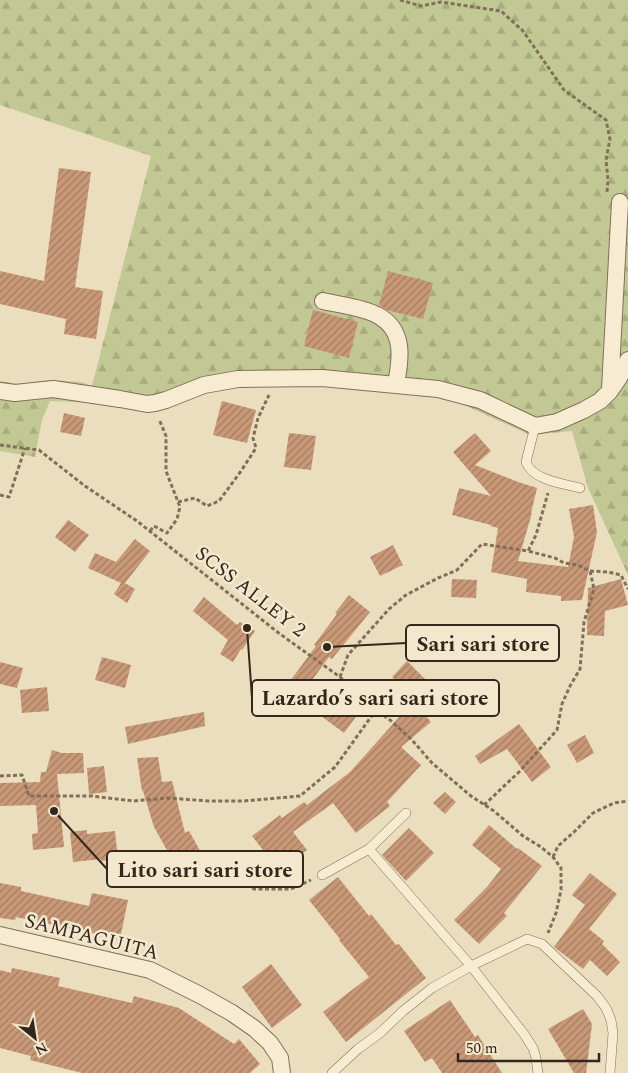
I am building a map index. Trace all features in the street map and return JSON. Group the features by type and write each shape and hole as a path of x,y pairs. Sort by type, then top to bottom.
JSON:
{"street":[{"path":"610,391 623,246 613,198"},
{"path":"322,301 375,313 387,320 395,332 399,347 396,384"},
{"path":"0,391 15,393 53,389 147,404 155,403 204,385 238,379 322,378 438,389 480,400 535,426 557,422 600,401 619,378 628,360"},
{"name":"SAMPAGUITA","path":"0,935 150,970 200,994 240,1018 270,1043 280,1058 282,1073"}],"lane":[{"path":"535,426 526,462 531,472 552,481 580,488"},
{"path":"322,875 369,849 406,813"},
{"path":"369,849 471,966 524,1034 533,1048 538,1073"},
{"path":"332,1073 432,988 471,966 528,939 542,944 597,996 606,1008 611,1020 613,1033 610,1073"}],"path":[{"path":"400,0 421,6 441,2 501,11 523,31 564,90 606,120 610,139 606,160 608,180 613,198"},
{"path":"178,502 195,498 207,506 219,501 256,448 253,438 258,418 277,378"},
{"path":"150,531 154,526 167,532 177,519 180,507 166,471 166,436 155,403"},
{"path":"0,444 25,448 9,497 0,495"},
{"name":"SCSS ALLEY 2","path":"25,448 39,450 85,486 150,531 280,634 340,676 412,740 432,763 470,796 494,810 523,836 541,846 553,857"},
{"path":"528,550 536,535 552,481"},
{"path":"340,676 348,655 389,609 406,595 457,570 482,544 528,550 590,571 621,575 628,589"},
{"path":"484,805 519,772 557,730 562,704 580,669 584,622 594,588 590,571"},
{"path":"0,776 22,775 29,796 92,796 133,801 168,798 244,801 300,796 335,767 376,710"},
{"path":"542,944 556,913 561,890 560,868 553,857 558,846 593,813 614,802 628,801"},
{"path":"219,868 228,876 254,889 291,889 322,875"}],"green space":[{"path":"0,0 628,0 628,575 588,488 572,431 530,435 462,404 433,394 322,386 265,385 216,391 178,401 120,404 50,401 42,420 35,457 0,451 0,381 18,384 50,380 81,382 92,386 151,156 0,105"}],"building":[{"path":"59,168 91,172 75,287 103,291 96,339 64,334 66,319 0,304 0,271 44,281"},
{"path":"388,271 433,283 423,319 387,310 379,305"},
{"path":"313,310 358,322 349,358 304,346"},
{"path":"222,401 256,410 247,443 213,435"},
{"path":"64,413 85,418 81,436 60,432"},
{"path":"289,433 316,436 311,470 284,467"},
{"path":"475,433 491,451 475,465 537,488 518,561 568,567 574,537 569,509 593,505 597,532 582,600 561,601 561,596 526,592 527,579 491,572 498,528 452,515 459,488 491,496 453,452"},
{"path":"68,520 89,535 75,552 55,537"},
{"path":"135,539 150,551 125,583 135,589 127,603 114,594 121,583 88,568 95,553 116,562"},
{"path":"393,545 403,565 380,576 370,557"},
{"path":"452,579 477,580 476,598 451,597"},
{"path":"621,579 628,605 605,611 604,636 587,635 588,588"},
{"path":"349,595 370,612 332,659 329,657 304,691 290,681 316,646 314,645"},
{"path":"204,597 237,625 240,622 255,631 233,662 220,654 228,640 193,611"},
{"path":"102,657 131,665 125,688 95,680"},
{"path":"407,661 425,679 410,694 392,677"},
{"path":"0,662 23,668 17,688 0,684"},
{"path":"47,687 49,711 22,713 20,690"},
{"path":"335,697 358,714 344,733 321,716"},
{"path":"412,700 431,722 401,747 421,765 387,802 390,806 356,833 333,803 293,832 307,850 279,871 252,836 280,815 282,818 304,802 307,805 350,772 401,715 398,712"},
{"path":"204,712 205,726 128,744 125,727"},
{"path":"519,724 551,767 532,782 507,749 480,764 475,756"},
{"path":"585,735 594,753 577,763 567,745"},
{"path":"52,750 62,753 83,753 84,773 57,774 64,847 33,850 32,834 38,833 36,805 0,806 0,783 40,782 41,772 46,772"},
{"path":"158,757 162,782 172,781 185,833 189,831 203,856 178,870 154,827 142,791 137,758"},
{"path":"104,766 107,792 89,794 87,768"},
{"path":"445,792 456,802 445,814 433,803"},
{"path":"489,825 517,849 542,866 504,913 507,916 479,944 454,920 487,887 501,869 472,845"},
{"path":"409,828 434,853 406,881 382,855"},
{"path":"87,830 87,834 115,831 118,859 73,862 70,832"},
{"path":"590,873 617,894 589,929 604,941 602,944 620,962 607,976 590,960 583,969 554,947 585,905 572,895"},
{"path":"338,877 369,916 371,914 396,945 399,944 426,978 346,1042 323,1012 369,977 309,900"},
{"path":"0,883 21,887 21,891 89,906 92,893 128,900 120,939 16,917 15,920 0,918"},
{"path":"271,964 302,1005 272,1028 242,987"},
{"path":"12,968 60,978 58,986 132,1003 134,996 179,1008 234,1044 239,1039 260,1064 250,1073 82,1073 30,1060 31,1056 0,1048 0,970 11,973"},
{"path":"450,1000 475,1037 478,1035 502,1073 442,1073 432,1058 425,1062 404,1031"},
{"path":"583,1009 592,1024 587,1066 586,1073 574,1073 548,1029"}],"place":[{"name":"Lazardo’s sari sari store","path":"247,628"},
{"name":"Sari sari store","path":"327,647"},
{"name":"Lito sari sari store","path":"54,811"}]}
